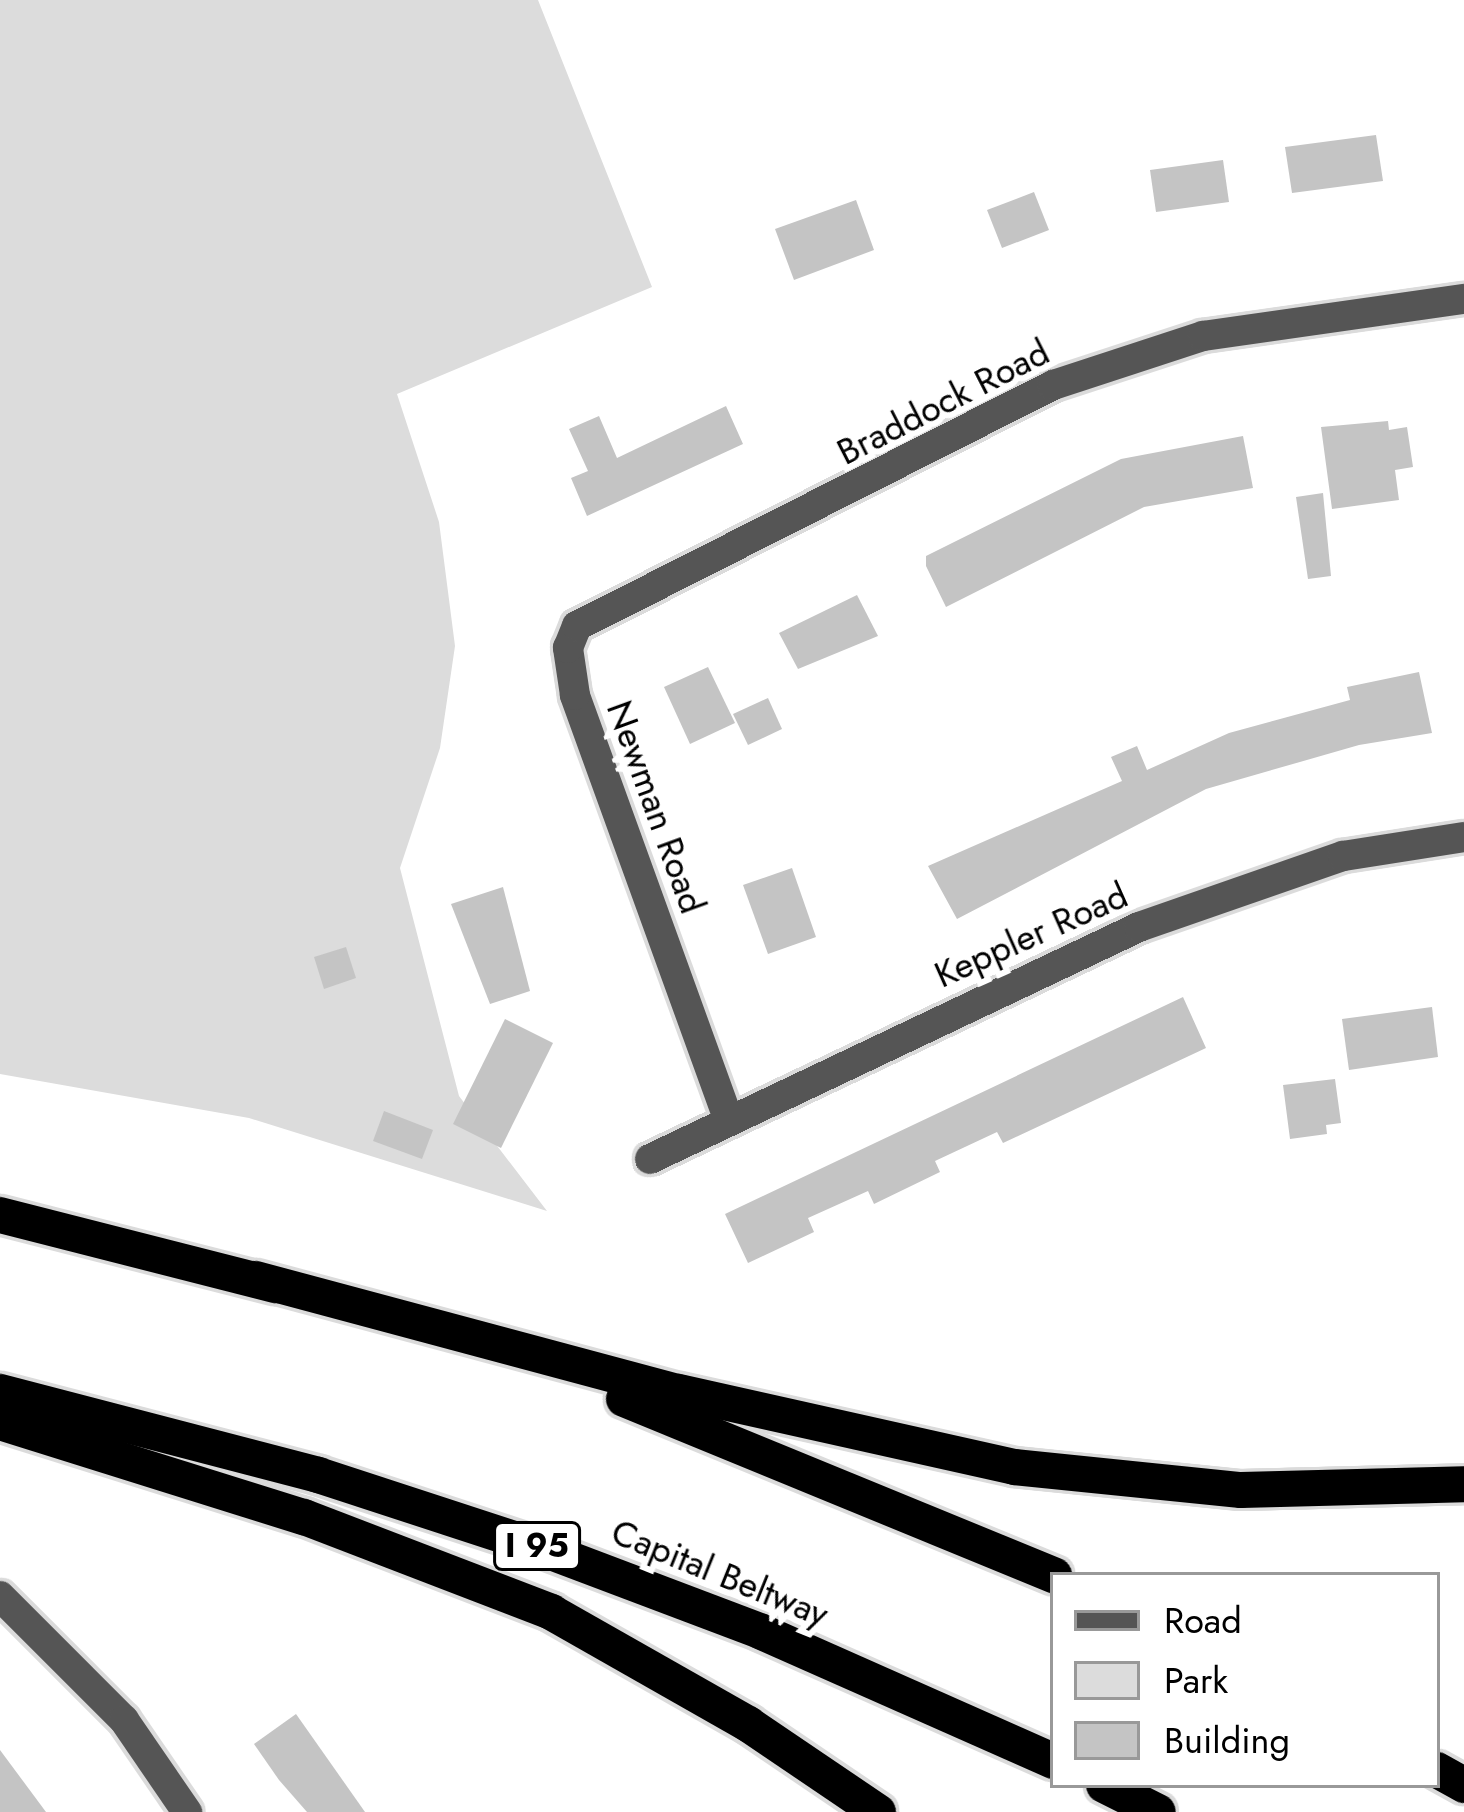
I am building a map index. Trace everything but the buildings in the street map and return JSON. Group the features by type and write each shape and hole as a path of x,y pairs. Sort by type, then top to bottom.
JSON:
{"highway":[{"path":"0,1215 679,1392 1014,1467 1241,1490 1464,1484"},
{"path":"256,1279 589,1385 1050,1573"},
{"name":"Capital Beltway","path":"0,1392 317,1475 535,1546 762,1632 1050,1760"},
{"path":"0,1422 304,1517 550,1612 728,1712 878,1812"},
{"path":"1110,1788 1158,1812"}],"street":[{"name":"Braddock Road","path":"683,579 1053,385 1203,336 1464,299"},
{"name":"Newman Road","path":"683,579 591,618 568,648 575,695 729,1121"},
{"name":"Keppler Road","path":"650,1159 1139,927 1343,856 1464,837"},
{"path":"0,1596 124,1720 187,1812"}],"green space":[{"path":"0,0 538,0 652,287 397,394 439,522 455,646 440,748 400,868 459,1096 547,1211 249,1118 0,1074"}]}
